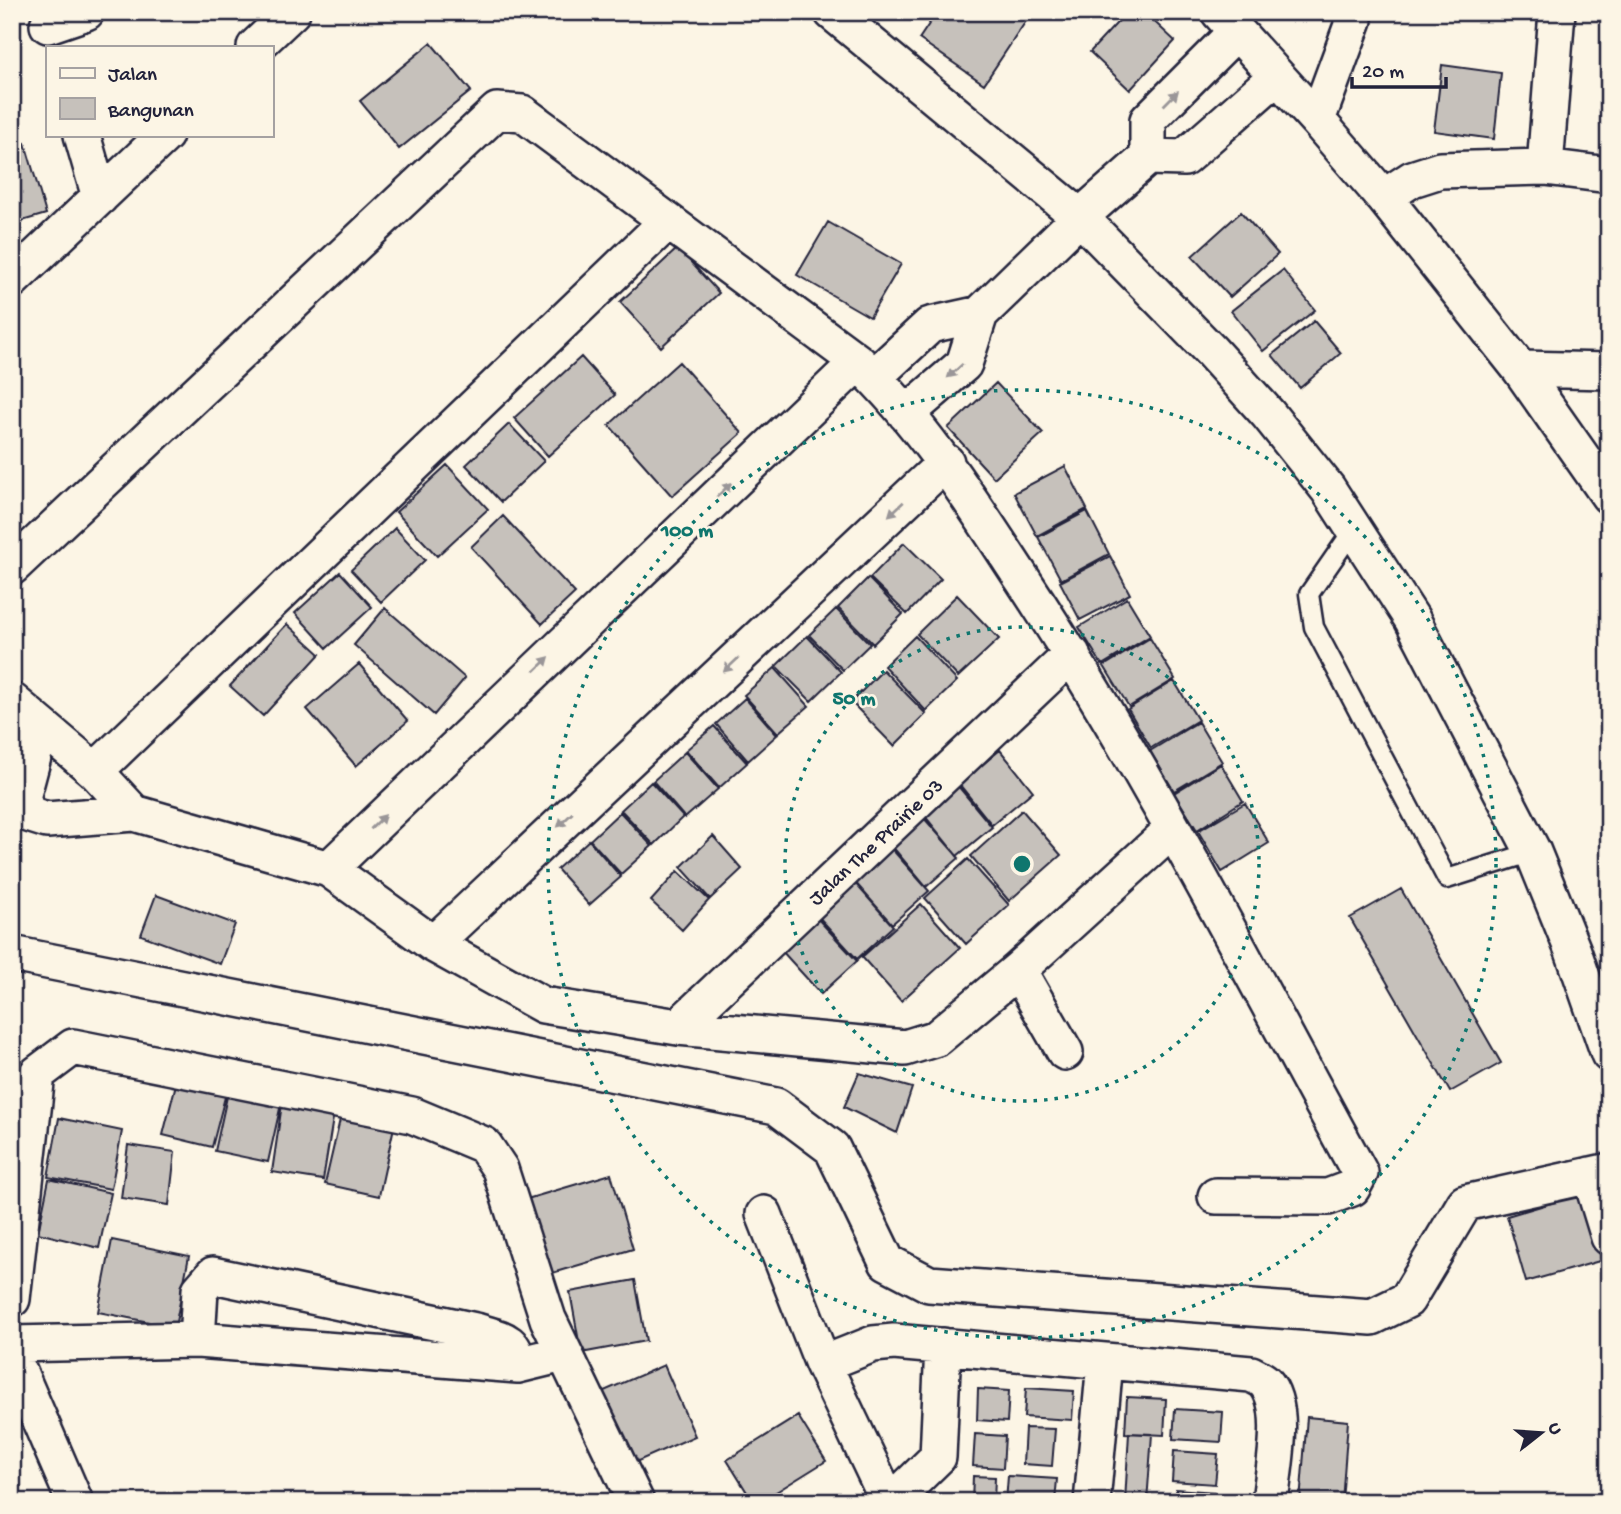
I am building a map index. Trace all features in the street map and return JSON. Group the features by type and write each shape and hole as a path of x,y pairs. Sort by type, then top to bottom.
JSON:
{"street":[{"path":"49,28 86,12"},
{"path":"256,46 292,12"},
{"path":"832,12 1080,217 1211,351 1268,414 1328,489 1412,619 1533,852 1573,951 1609,1054"},
{"path":"1317,120 1354,20 1354,12"},
{"path":"1545,167 1557,12"},
{"path":"1149,157 1148,120 1226,18 1386,200 1520,369 1609,496"},
{"path":"906,414 964,363 980,314 1080,217 1149,157 1184,158 1276,76"},
{"path":"12,568 496,111 522,113 866,369 946,462 1072,654 1360,1172 1352,1188 1328,1197 1216,1196"},
{"path":"82,136 100,197"},
{"path":"12,279 163,136"},
{"path":"1386,200 1403,184 1440,170 1545,167 1609,176"},
{"path":"95,771 667,222"},
{"path":"329,869 866,369 930,325 980,314"},
{"path":"1520,369 1609,371"},
{"path":"433,944 946,462"},
{"name":"Jalan The Prairie 03","path":"678,1027 1072,654"},
{"path":"12,701 95,771 134,813"},
{"path":"41,727 22,798 28,814 47,820 134,813 329,869 433,944 543,1005 678,1027 905,1048 937,1038 1018,970 1172,830"},
{"path":"12,954 776,1106 832,1148 887,1262 929,1284 1372,1317 1407,1300 1465,1203 1600,1173 1609,1237"},
{"path":"1018,970 1065,1052"},
{"path":"12,1299 37,1074 73,1047 412,1115 484,1145 500,1169 548,1319 636,1502"},
{"path":"764,1214 823,1364 883,1490 899,1495 938,1457 943,1346"},
{"path":"197,1340 200,1290 213,1275 476,1331 510,1343 517,1352 518,1365"},
{"path":"12,1344 197,1340 518,1365 563,1354"},
{"path":"823,1364 873,1344 894,1342 1251,1374 1265,1381 1274,1399 1278,1423 1270,1502"},
{"path":"12,1356 75,1502"},
{"path":"1092,1502 1105,1362"}],"lane":[{"path":"1354,528 1309,594 1314,627 1447,879 1533,852"}],"building":[{"path":"937,12 1032,12 984,84 919,39"},
{"path":"1127,12 1144,12 1175,41 1130,90 1090,52"},
{"path":"431,43 471,91 399,149 360,101"},
{"path":"1442,65 1501,73 1494,139 1434,131"},
{"path":"25,143 46,214 12,224 12,147"},
{"path":"1241,212 1278,254 1230,297 1192,256"},
{"path":"828,222 901,264 870,317 797,275"},
{"path":"678,248 719,293 661,347 620,302"},
{"path":"1283,270 1315,310 1263,351 1231,311"},
{"path":"1314,321 1341,353 1300,388 1272,355"},
{"path":"581,357 615,395 548,456 514,418"},
{"path":"679,362 742,433 672,496 609,425"},
{"path":"996,383 1043,433 994,478 948,428"},
{"path":"509,424 544,461 501,502 466,465"},
{"path":"447,465 488,509 437,556 396,512"},
{"path":"1065,466 1087,509 1037,536 1014,493"},
{"path":"1087,511 1109,554 1061,580 1038,537"},
{"path":"503,516 575,593 542,624 471,547"},
{"path":"395,528 425,560 381,602 351,570"},
{"path":"904,543 941,579 907,614 870,578"},
{"path":"1110,556 1130,594 1080,620 1060,582"},
{"path":"340,572 372,607 327,648 295,613"},
{"path":"868,578 903,614 873,644 838,608"},
{"path":"957,595 999,639 958,677 917,634"},
{"path":"1127,598 1150,636 1102,665 1079,627"},
{"path":"385,608 465,678 434,715 354,645"},
{"path":"836,609 870,644 843,670 809,635"},
{"path":"287,624 320,654 263,716 230,686"},
{"path":"807,636 841,672 811,701 776,666"},
{"path":"915,636 957,681 926,711 884,666"},
{"path":"1150,638 1175,679 1129,707 1104,666"},
{"path":"359,664 408,721 356,766 307,709"},
{"path":"775,668 809,706 778,733 744,695"},
{"path":"883,670 926,714 894,746 851,702"},
{"path":"1174,681 1198,720 1151,748 1128,709"},
{"path":"745,698 777,735 748,761 716,724"},
{"path":"1198,722 1222,762 1174,791 1150,751"},
{"path":"714,726 747,763 719,788 686,750"},
{"path":"1000,750 1033,791 992,825 959,784"},
{"path":"685,752 718,789 685,818 653,781"},
{"path":"1221,764 1243,801 1197,830 1174,793"},
{"path":"651,782 683,817 654,845 621,810"},
{"path":"958,786 992,827 957,856 924,815"},
{"path":"1245,803 1269,843 1222,872 1198,831"},
{"path":"1022,810 1061,855 1009,901 971,856"},
{"path":"620,812 652,846 621,874 590,840"},
{"path":"923,817 959,858 926,887 891,845"},
{"path":"713,836 742,869 710,899 681,867"},
{"path":"589,840 621,877 589,905 557,869"},
{"path":"890,847 929,891 892,924 853,880"},
{"path":"968,859 1009,905 966,944 925,898"},
{"path":"678,871 709,900 682,930 651,901"},
{"path":"854,882 893,926 857,959 817,915"},
{"path":"1401,889 1501,1063 1450,1092 1350,918"},
{"path":"156,895 235,924 220,964 141,935"},
{"path":"921,904 960,948 901,1001 862,957"},
{"path":"816,917 857,961 821,994 781,950"},
{"path":"859,1073 912,1088 897,1133 844,1107"},
{"path":"177,1080 226,1093 212,1147 163,1135"},
{"path":"228,1092 281,1104 268,1162 215,1151"},
{"path":"282,1104 334,1112 323,1180 272,1172"},
{"path":"341,1115 394,1127 379,1196 325,1184"},
{"path":"59,1118 122,1131 111,1189 48,1177"},
{"path":"128,1145 175,1152 169,1205 121,1198"},
{"path":"611,1174 633,1249 549,1274 527,1199"},
{"path":"49,1179 111,1193 99,1248 38,1233"},
{"path":"1585,1193 1603,1260 1526,1282 1507,1216"},
{"path":"112,1240 189,1256 175,1327 98,1312"},
{"path":"635,1280 646,1341 581,1353 570,1292"},
{"path":"664,1365 695,1436 629,1465 597,1394"},
{"path":"1026,1388 1074,1391 1072,1420 1024,1417"},
{"path":"978,1389 1009,1391 1007,1422 977,1420"},
{"path":"1127,1397 1166,1399 1164,1435 1125,1433"},
{"path":"1175,1409 1223,1412 1221,1442 1173,1439"},
{"path":"798,1416 826,1461 760,1502 753,1502 727,1460"},
{"path":"1307,1417 1348,1421 1342,1502 1300,1502"},
{"path":"1025,1428 1055,1429 1052,1466 1023,1464"},
{"path":"1129,1433 1152,1434 1147,1502 1125,1502"},
{"path":"975,1434 1005,1436 1003,1468 973,1466"},
{"path":"1174,1451 1218,1454 1215,1484 1172,1481"},
{"path":"973,1476 995,1477 994,1502 972,1502"},
{"path":"1008,1476 1057,1479 1055,1502 1006,1502"},
{"path":"1176,1489 1214,1492 1214,1502 1176,1502"}]}
